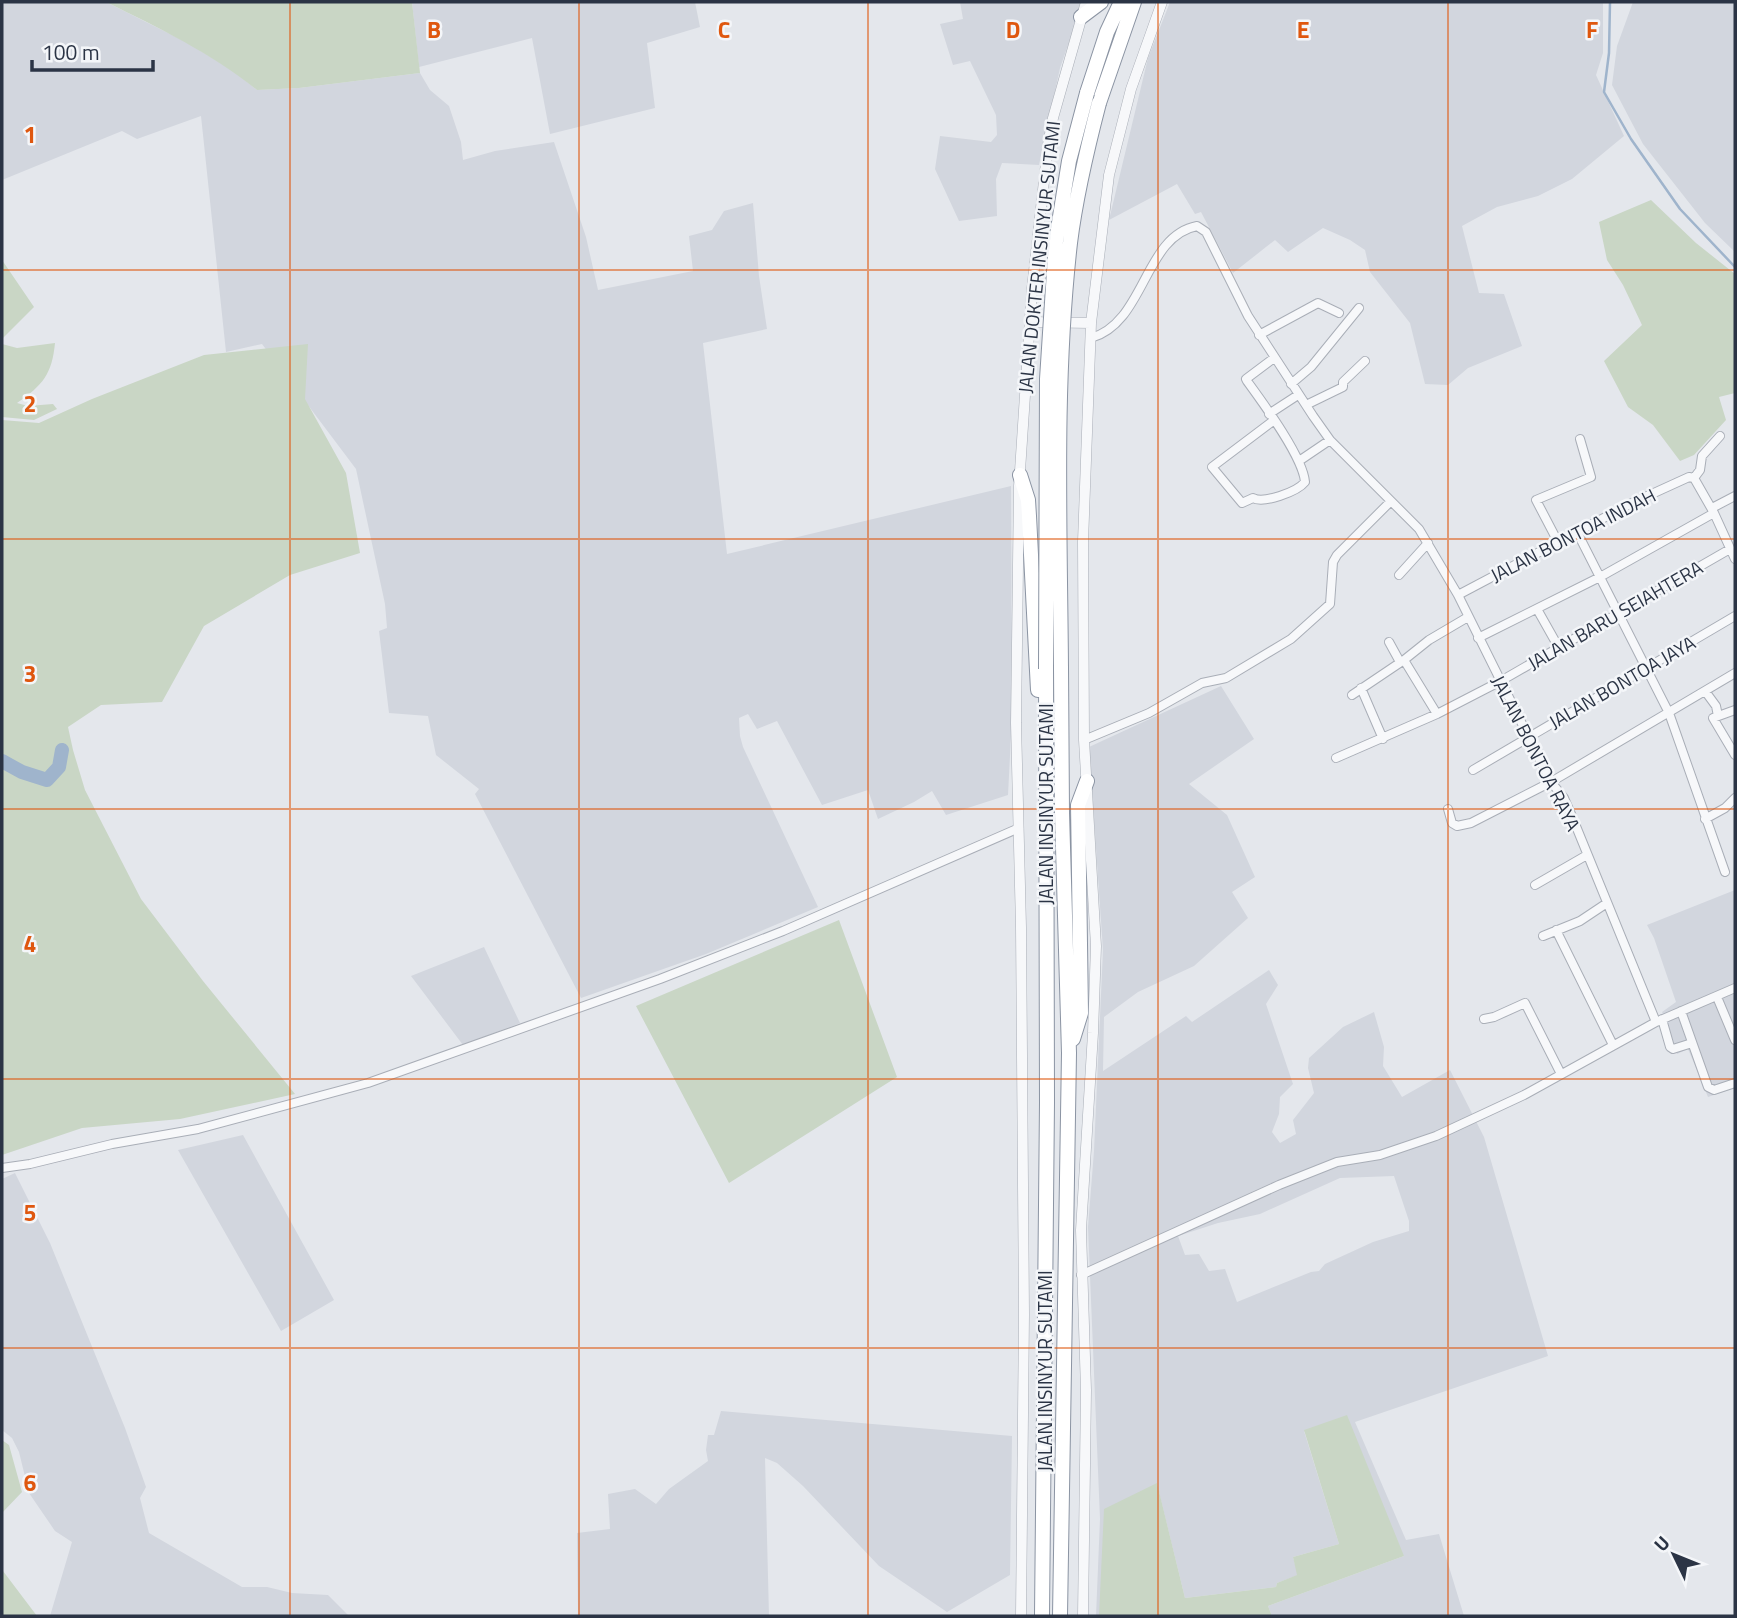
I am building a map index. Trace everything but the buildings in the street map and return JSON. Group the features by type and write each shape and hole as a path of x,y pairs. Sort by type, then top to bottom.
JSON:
{"highway":[{"path":"1081,17 1101,2"},
{"name":"JALAN INSINYUR SUTAMI","path":"1060,1616 1069,1053 1054,669 1047,379 1055,252 1069,161 1087,93 1107,32 1121,2"},
{"name":"JALAN INSINYUR SUTAMI","path":"1042,1616 1047,1102 1046,746 1054,669 1066,283 1081,173 1099,103 1134,2"},
{"path":"1020,475 1029,507 1038,705 1046,746"},
{"path":"1069,1053 1081,1013 1078,804 1087,781"}],"street":[{"name":"JALAN DOKTER INSINYUR SUTAMI","path":"1021,1616 1024,1314 1016,723 1020,475 1030,323 1048,145 1086,2"},
{"path":"1083,1616 1086,1390 1081,1230 1090,1102 1096,946 1084,740 1083,542 1091,323 1109,175 1130,89 1162,2"},
{"name":"JALAN BONTOA RAYA","path":"1091,338 1106,333 1126,312 1172,239 1182,230 1196,226 1206,232 1248,316 1298,395 1330,439 1419,529 1458,595 1499,682 1551,782 1563,799 1668,1042 1673,1049 1692,1043"},
{"path":"1259,335 1318,303 1339,313"},
{"path":"1291,384 1326,350 1359,308"},
{"path":"1030,323 1091,323"},
{"path":"1274,358 1246,379 1271,418 1299,461 1306,479 1304,485 1280,496 1259,501 1253,498 1242,503 1212,467 1271,418 1298,395"},
{"path":"1306,405 1343,387 1344,381 1365,361"},
{"path":"1720,436 1702,456 1700,470 1692,477 1713,511 1735,559"},
{"path":"1299,461 1330,439"},
{"path":"1558,542 1536,500 1591,477 1580,439"},
{"name":"JALAN BONTOA INDAH","path":"1458,595 1558,542 1692,477"},
{"path":"1478,638 1600,577 1735,496"},
{"path":"1084,740 1149,713 1202,683 1226,678 1299,633 1330,604 1331,568 1337,555 1391,501"},
{"path":"1577,533 1669,713 1725,872"},
{"path":"1399,575 1427,543"},
{"name":"JALAN BARU SEIAHTERA","path":"1336,758 1437,714 1499,682 1730,549"},
{"path":"1537,609 1559,648"},
{"name":"JALAN BONTOA JAYA","path":"1473,770 1735,616"},
{"path":"1352,695 1429,640 1468,617"},
{"path":"1389,642 1437,714"},
{"path":"1448,809 1452,823 1463,825 1551,782 1735,673"},
{"path":"1361,688 1383,739"},
{"path":"1705,691 1716,706 1718,716"},
{"path":"1735,710 1713,718 1735,755"},
{"path":"1705,819 1725,808 1735,798"},
{"path":"2,1168 198,1129 368,1083 660,979 783,931 1019,828"},
{"path":"1535,885 1587,855"},
{"path":"1542,936 1580,921 1607,903"},
{"path":"1556,930 1613,1045"},
{"path":"1081,1275 1290,1180 1337,1162 1380,1155 1436,1136 1524,1095 1659,1021 1735,988"},
{"path":"1717,997 1735,1040"},
{"path":"1483,1019 1525,1003 1562,1074"},
{"path":"1681,1011 1708,1087 1714,1090 1735,1083"}],"shaded area":[{"path":"2,2 106,2 190,44 235,72 257,90 299,88 420,73 430,90 449,106 461,142 463,160 495,151 554,142 586,237 598,290 693,271 689,236 712,230 724,211 753,203 767,329 703,343 727,554 1011,486 1012,717 1008,795 946,815 932,791 878,819 868,790 822,805 777,721 757,729 748,714 739,718 743,747 818,907 706,954 581,998 475,794 479,789 436,755 428,716 389,713 379,631 387,628 385,604 356,469 262,344 226,352 201,116 137,139 122,131 2,180"},
{"path":"412,2 695,2 700,27 647,43 655,108 550,134 532,38 419,67"},
{"path":"960,2 1083,2 1060,68 1039,165 1002,163 996,179 997,216 959,221 935,169 940,136 991,142 997,135 996,115 970,61 953,65 940,24 963,19"},
{"path":"1170,2 1603,2 1603,53 1596,75 1624,136 1572,179 1538,196 1497,207 1462,226 1479,293 1504,294 1522,346 1468,368 1448,385 1425,384 1410,323 1370,272 1365,250 1350,240 1323,228 1288,252 1275,240 1233,273 1201,212 1195,214 1177,184 1109,220 1148,58"},
{"path":"1633,2 1735,2 1735,252 1705,223 1643,144 1612,85 1617,46"},
{"path":"1221,686 1254,739 1189,784 1227,815 1255,877 1232,892 1248,918 1194,966 1138,992 1104,1017 1103,1071 1186,1016 1192,1022 1269,970 1278,985 1266,1004 1293,1084 1280,1097 1279,1114 1272,1132 1280,1143 1296,1134 1293,1120 1314,1093 1308,1068 1309,1058 1343,1027 1374,1012 1384,1047 1383,1066 1402,1097 1450,1070 1484,1137 1548,1356 1355,1422 1406,1540 1439,1534 1464,1616 1272,1616 1268,1606 1404,1556 1304,1431 1339,1544 1293,1557 1298,1575 1277,1583 1276,1587 1185,1598 1157,1484 1099,1616 1096,1616 1100,1519 1088,1227 1103,950 1089,747","holes":["1394,1176 1409,1221 1409,1231 1373,1242 1325,1264 1319,1271 1237,1302 1225,1269 1209,1271 1199,1254 1185,1255 1178,1236 1218,1223 1260,1214 1340,1178"]},
{"path":"1735,890 1735,1088 1708,1097 1688,1049 1677,1054 1662,1012 1676,1002 1647,925"},
{"path":"484,947 520,1023 463,1045 411,976"},
{"path":"243,1135 334,1300 281,1331 178,1150"},
{"path":"15,1173 50,1243 125,1428 146,1487 140,1498 149,1533 242,1587 267,1587 292,1593 328,1595 349,1616 50,1616 72,1542 55,1531 29,1493 19,1452 12,1438 2,1430 2,1179"},
{"path":"721,1411 1012,1436 1010,1575 947,1612 879,1566 803,1486 777,1463 765,1458 769,1616 578,1616 577,1533 610,1529 608,1494 635,1489 656,1504 669,1489 708,1461 708,1435 714,1435"}],"green space":[{"path":"106,2 412,2 420,73 299,88 257,90 203,53"},
{"path":"1651,200 1696,243 1735,274 1735,393 1719,397 1726,420 1694,455 1680,461 1653,425 1628,407 1604,361 1642,325 1623,285 1607,260 1599,222"},
{"path":"2,260 34,307 2,339"},
{"path":"55,343 45,378 17,403 28,406 53,404 57,409 34,420 2,417 2,344 17,348"},
{"path":"308,344 305,399 346,473 360,553 290,575 204,626 162,702 101,705 68,727 85,790 141,899 203,981 295,1094 180,1119 82,1128 2,1155 2,420 39,423 204,355"},
{"path":"839,920 897,1077 729,1183 636,1006"},
{"path":"1347,1415 1404,1556 1268,1606 1272,1616 1099,1616 1104,1509 1157,1483 1185,1598 1276,1587 1277,1583 1297,1575 1293,1557 1339,1544 1304,1430"},
{"path":"2,1440 9,1445 22,1492 2,1513"},
{"path":"2,1563 3,1571 37,1616 2,1616"}],"waterway":[{"path":"1610,2 1609,53 1604,92 1631,139 1680,209 1735,267"},
{"path":"2,761 22,772 47,780 59,767 62,750"}]}
